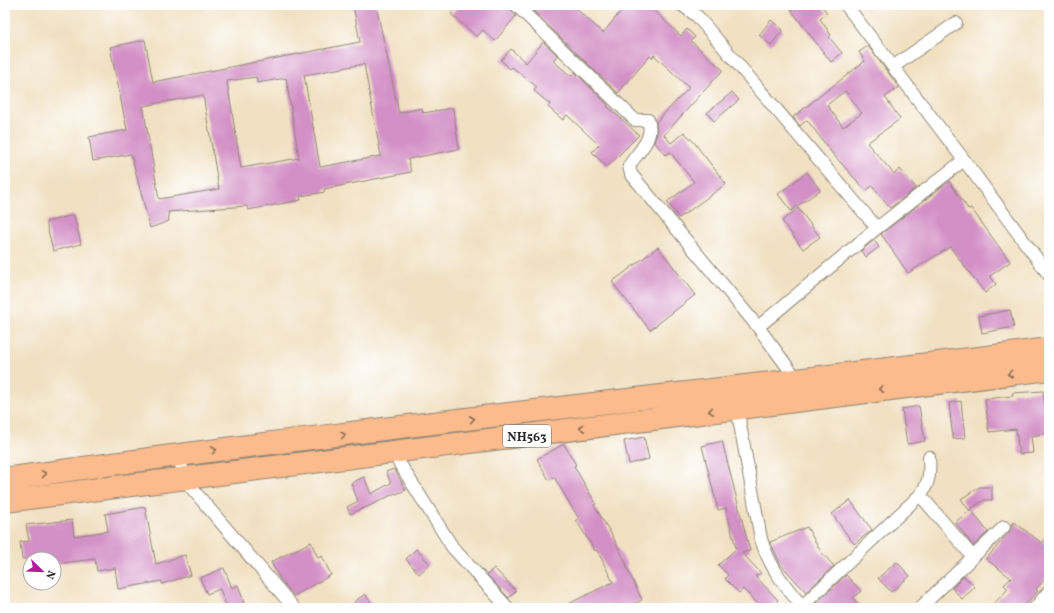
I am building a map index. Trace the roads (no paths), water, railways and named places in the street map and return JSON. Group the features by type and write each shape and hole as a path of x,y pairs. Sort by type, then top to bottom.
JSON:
{"highway":[{"name":"NH563","path":"5,479 180,454 605,401 798,381 1049,349"},
{"name":"NH563","path":"5,501 1049,369"}],"street":[{"path":"516,5 635,120 648,120 651,128 650,136 629,166 631,174 758,327 798,381"},
{"path":"682,5 697,16 877,228"},
{"path":"846,5 894,66 1049,275"},
{"path":"894,66 956,23"},
{"path":"758,327 877,228 964,160"},
{"path":"737,408 761,539 766,555 772,568 802,607 926,488 930,478 929,457"},
{"path":"393,453 453,548 508,608"},
{"path":"180,454 183,478 294,608"},
{"path":"920,495 973,557"},
{"path":"920,608 1004,527"},
{"path":"1035,608 1049,590"}]}
